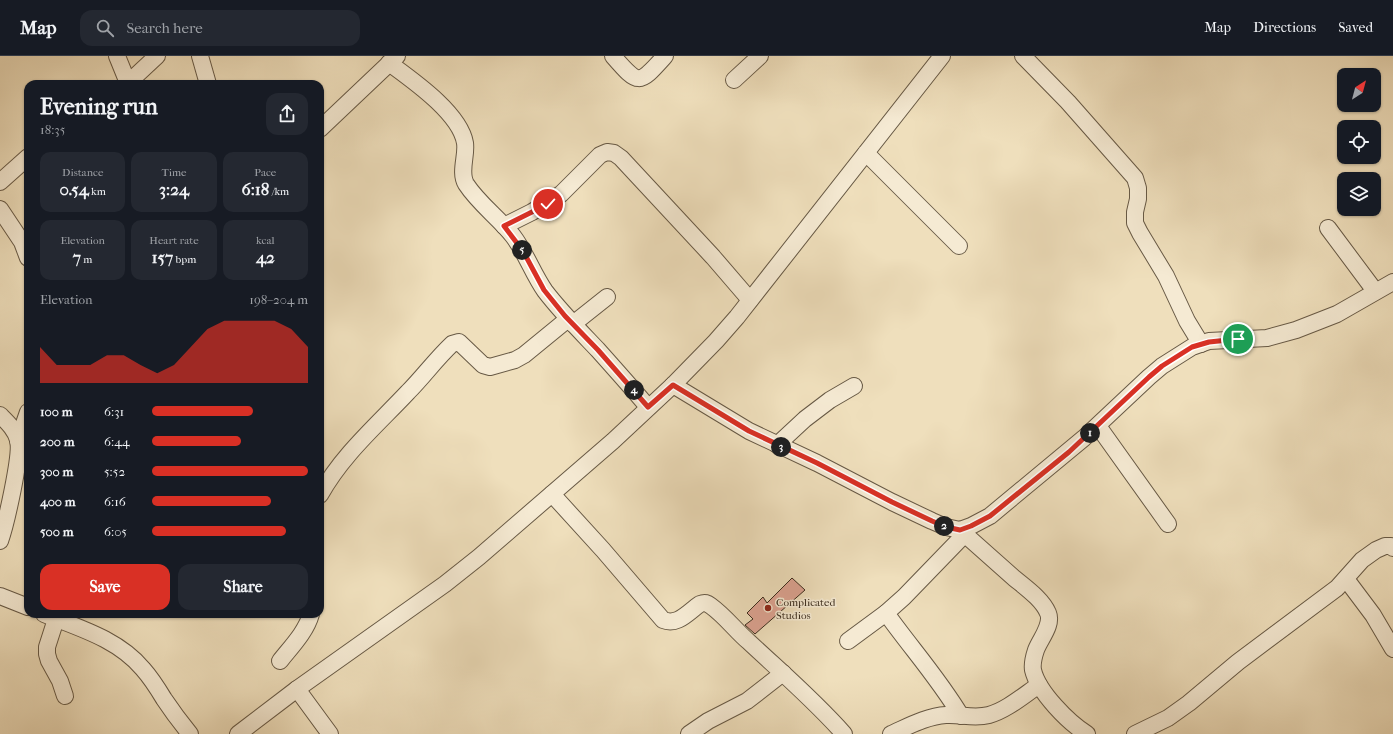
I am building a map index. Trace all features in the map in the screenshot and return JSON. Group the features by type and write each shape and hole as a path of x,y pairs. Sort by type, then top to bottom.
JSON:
{"street":[{"path":"117,56 126,80"},
{"path":"131,80 157,56"},
{"path":"200,56 207,80"},
{"path":"613,56 630,75 636,78 641,78 647,75 665,56"},
{"path":"734,80 760,56"},
{"path":"238,734 297,689 445,584 613,441 673,385 716,341 750,300 942,56"},
{"path":"1023,56 1068,102 1135,178 1138,188 1135,222 1166,276 1187,321 1201,344"},
{"path":"324,125 393,59 445,110 458,127 465,142 465,155 462,174 465,183 504,226 523,251 544,290 648,407"},
{"path":"504,226 532,212 561,194 600,155 607,152 614,153 632,169 713,257 750,300"},
{"path":"866,153 959,246"},
{"path":"0,182 24,161"},
{"path":"0,209 24,247"},
{"path":"1328,228 1375,291"},
{"path":"848,641 886,613 922,579 962,532 990,516 1069,452 1131,393 1162,366 1192,347 1201,344 1216,341 1267,338 1322,321 1393,282"},
{"path":"324,489 360,441 412,388 452,344 459,342 483,365 490,367 515,360 607,298"},
{"path":"673,385 721,416 778,445 817,463 925,518 962,532 1040,601 1048,614 1049,620 1036,650 1033,661 1033,669 1039,685 1065,718 1078,729 1087,734"},
{"path":"778,445 805,419 830,400 854,386"},
{"path":"0,414 15,432 22,448"},
{"path":"1098,426 1168,524"},
{"path":"0,541 8,513 24,436"},
{"path":"552,494 604,550 663,620 668,622 680,619 700,604 704,602 707,603 720,613 783,673 844,734"},
{"path":"1135,734 1168,718 1189,703 1238,662 1327,596 1346,579 1362,560 1376,550 1385,546 1391,546 1393,548"},
{"path":"1346,579 1374,615 1393,649"},
{"path":"0,596 24,605"},
{"path":"886,613 938,681 961,716"},
{"path":"50,618 47,654 60,681 65,696"},
{"path":"55,618 101,637 117,646 134,659 144,669 190,734"},
{"path":"280,661 303,632 310,618"},
{"path":"689,734 708,721 763,689 783,673"},
{"path":"891,734 924,720 938,716 981,717 991,715 1016,701 1039,685"},
{"path":"297,689 330,734"}],"building":[{"name":"Complicated Studios","path":"792,578 805,590 755,634 745,625 753,619 747,613 763,597 767,603"}],"place":[{"name":"Complicated Studios","path":"768,608"}],"route":[{"path":"548,204 504,226 514,237 523,251 544,290 565,316 598,350 648,407 673,385 721,416 749,431 817,463 892,502 946,527 960,530 980,522 990,516 1069,452 1131,393 1162,366 1192,347 1209,342 1238,339"}]}
